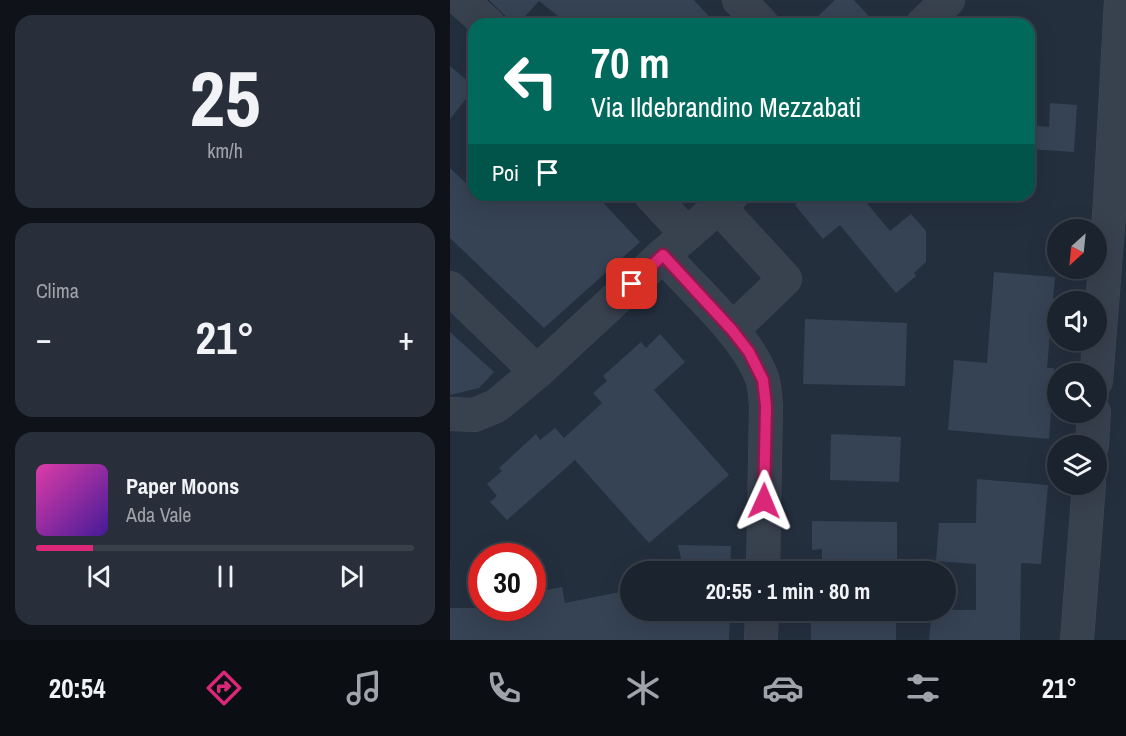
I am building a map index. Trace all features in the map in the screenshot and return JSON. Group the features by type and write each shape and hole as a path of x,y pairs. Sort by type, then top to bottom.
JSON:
{"street":[{"path":"462,0 482,18"},
{"path":"739,0 756,18"},
{"path":"929,18 948,0"},
{"path":"1097,363 1110,202 1120,0"},
{"path":"657,201 687,234"},
{"path":"450,414 474,416 496,406 537,372 725,201 785,279 732,330"},
{"path":"663,255 732,330 749,352 763,380 766,406 763,561"},
{"path":"450,288 537,372"},
{"path":"1077,640 1088,495"},
{"path":"761,640 762,621"}],"building":[{"path":"489,0 694,0 710,18 560,18 539,1 523,18 508,18"},
{"path":"835,0 854,0 870,18 816,18"},
{"path":"450,66 468,81 468,96 450,119"},
{"path":"1050,103 1077,105 1074,152 1035,149 1035,126 1049,127"},
{"path":"450,168 468,185 468,201 602,201 640,242 544,328 450,238"},
{"path":"800,201 865,201 890,231 911,214 926,231 926,262 914,273 916,276 896,293 840,225 823,239 795,205"},
{"path":"994,272 1055,279 1054,291 1047,291 1047,423 1050,423 1047,439 948,430 954,360 987,363"},
{"path":"805,319 907,323 905,386 803,384"},
{"path":"450,332 494,372 479,388 450,395"},
{"path":"660,334 685,362 654,390 729,475 649,543 575,460 507,520 490,502 497,496 487,484 502,471 499,468 536,434 540,440 555,428 564,438 602,403 593,393 607,381 603,376 641,342 646,348"},
{"path":"831,434 901,437 899,482 830,480"},
{"path":"977,479 1047,485 1041,564 1021,563 1020,640 929,640 931,621 956,621 956,610 976,610 976,564 936,561 939,523 976,523"},
{"path":"812,521 897,522 897,561 822,561 822,549 812,550"},
{"path":"678,545 731,546 730,561 682,561"},
{"path":"562,587 565,603 620,592 620,621 730,621 729,640 450,640 450,608 468,608 468,621 546,621 546,590"},
{"path":"811,621 896,621 896,640 811,640"}],"route":[{"path":"632,284 663,255 732,330 749,352 763,380 766,406 764,501"}]}
